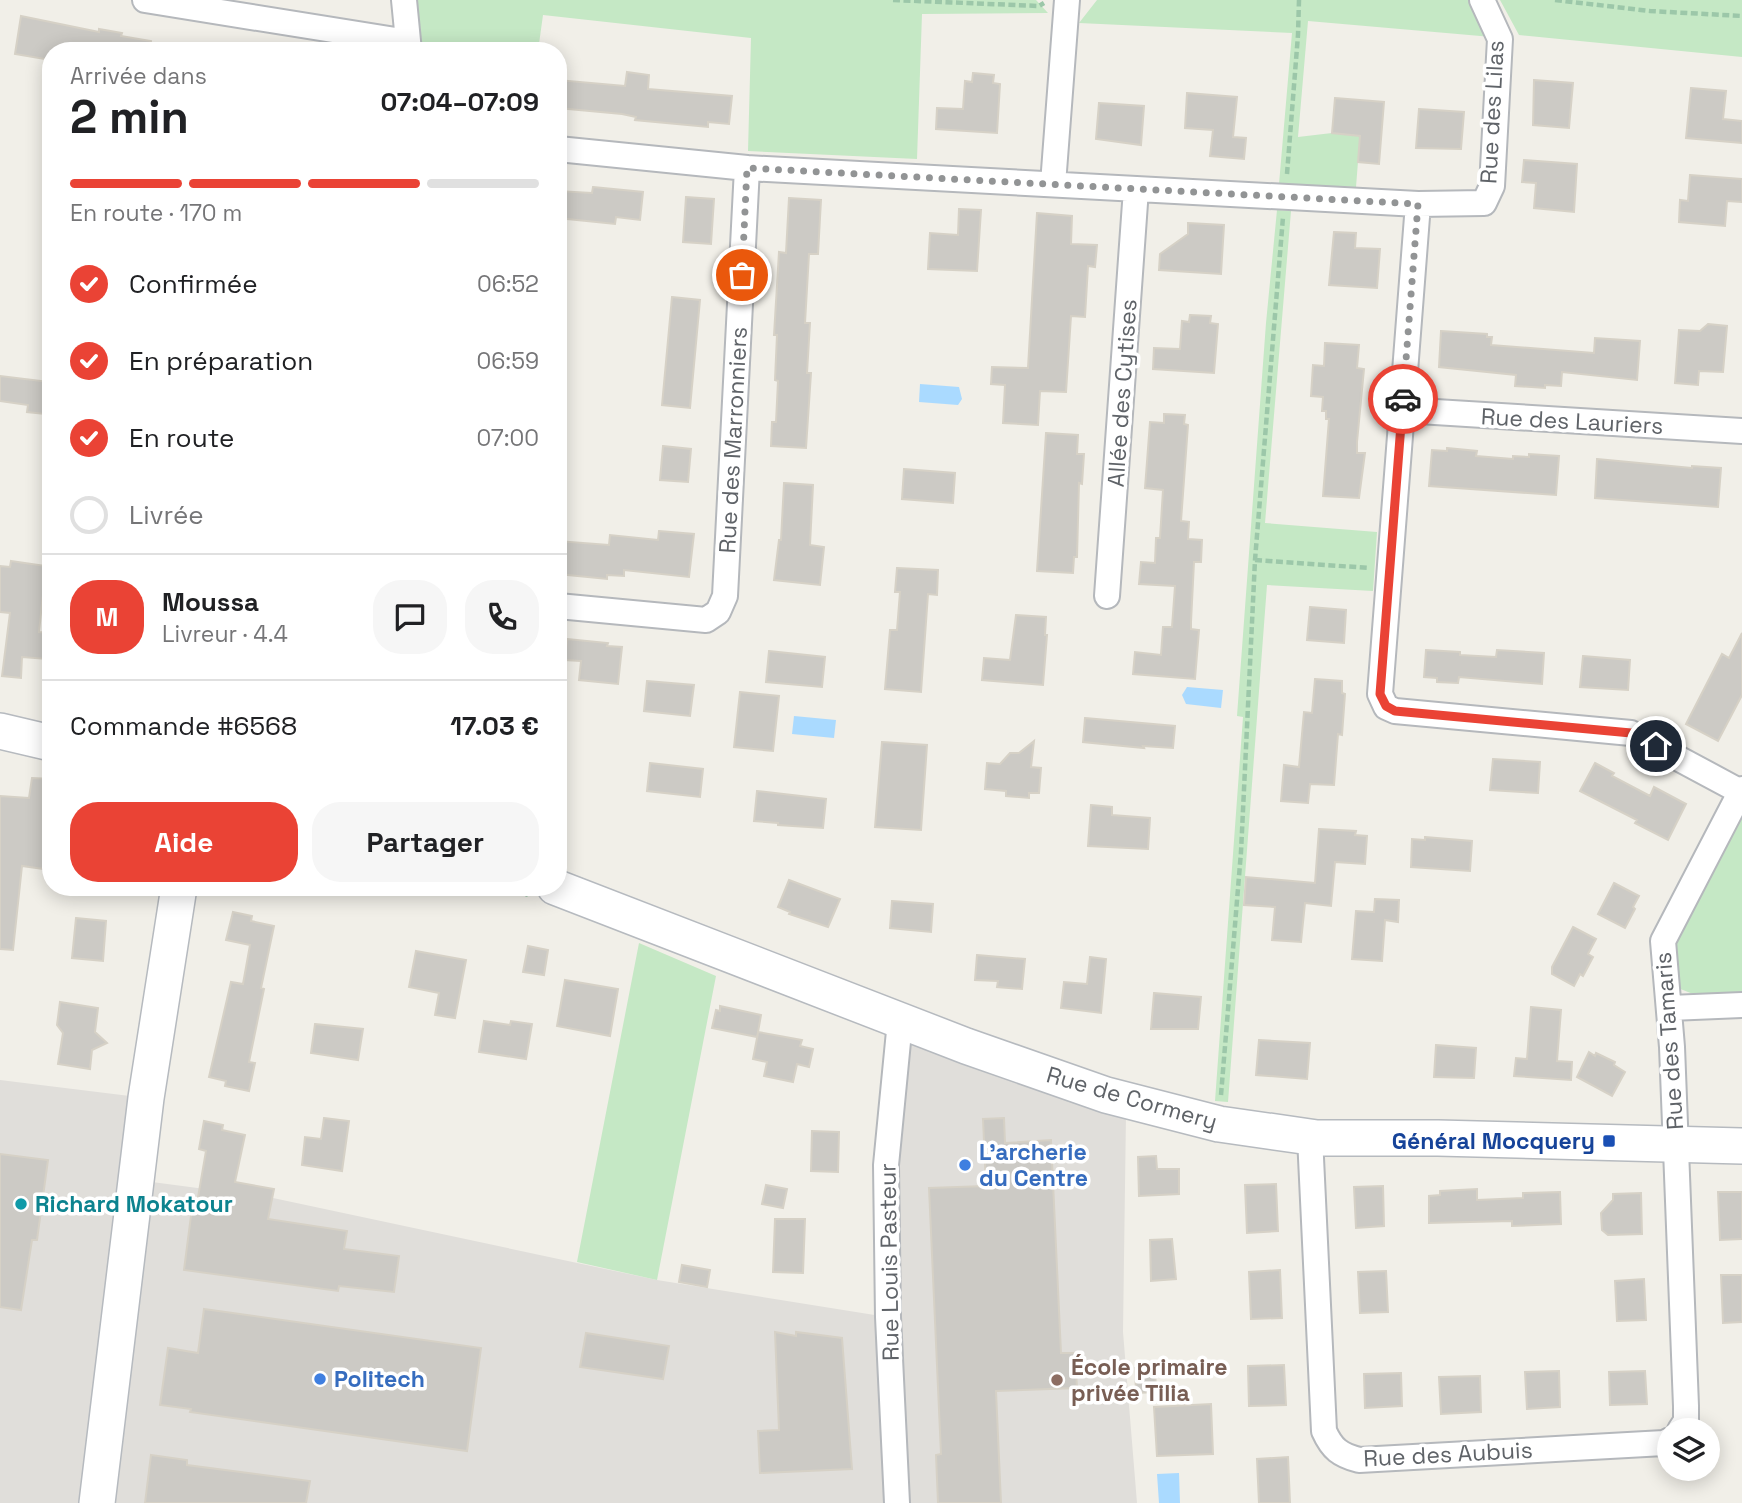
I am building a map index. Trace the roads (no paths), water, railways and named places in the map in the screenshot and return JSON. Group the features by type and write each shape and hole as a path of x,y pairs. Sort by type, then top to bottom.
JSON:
{"main road":[{"path":"0,731 42,741"},
{"name":"Rue de Cormery","path":"567,892 966,1046 1106,1095 1219,1124 1310,1137 1742,1146"},
{"path":"97,1503 146,1098 178,896"}],"street":[{"path":"404,0 408,42"},
{"path":"1053,184 1067,0"},
{"name":"Rue des Lilas","path":"747,168 1418,204 1484,203 1492,186 1500,39 1482,0"},
{"path":"160,1 381,42"},
{"path":"567,150 747,168"},
{"name":"Rue des Marronniers","path":"567,608 706,620 718,612 725,596 747,168"},
{"name":"Allée des Cytises","path":"1107,596 1136,189"},
{"path":"1418,204 1380,694 1386,706 1395,711 1631,733 1741,790"},
{"name":"Rue des Lauriers","path":"1403,410 1742,430"},
{"name":"Rue des Tamaris","path":"1676,1143 1670,1008 1663,941 1741,790"},
{"path":"1670,1008 1742,1005"},
{"name":"Rue Louis Pasteur","path":"897,1503 888,1317 886,1165 900,1021"},
{"name":"Rue des Aubuis","path":"1310,1137 1324,1432 1331,1447 1342,1455 1359,1460 1657,1443"},
{"path":"1676,1143 1686,1418"}],"water":[{"path":"920,384 959,387 962,399 958,405 919,402"},
{"path":"1187,687 1223,690 1221,708 1186,704 1182,695"},
{"path":"794,716 836,720 834,738 792,734"},
{"path":"1179,1473 1180,1503 1159,1503 1157,1474"}],"place":[{"name":"Général Mocquery","path":"1609,1141"},
{"name":"L'archerie du Centre","path":"965,1165"},
{"name":"Richard Mokatour","path":"21,1204"},
{"name":"Politech","path":"320,1379"},
{"name":"École primaire privée Tilia","path":"1057,1380"}]}
